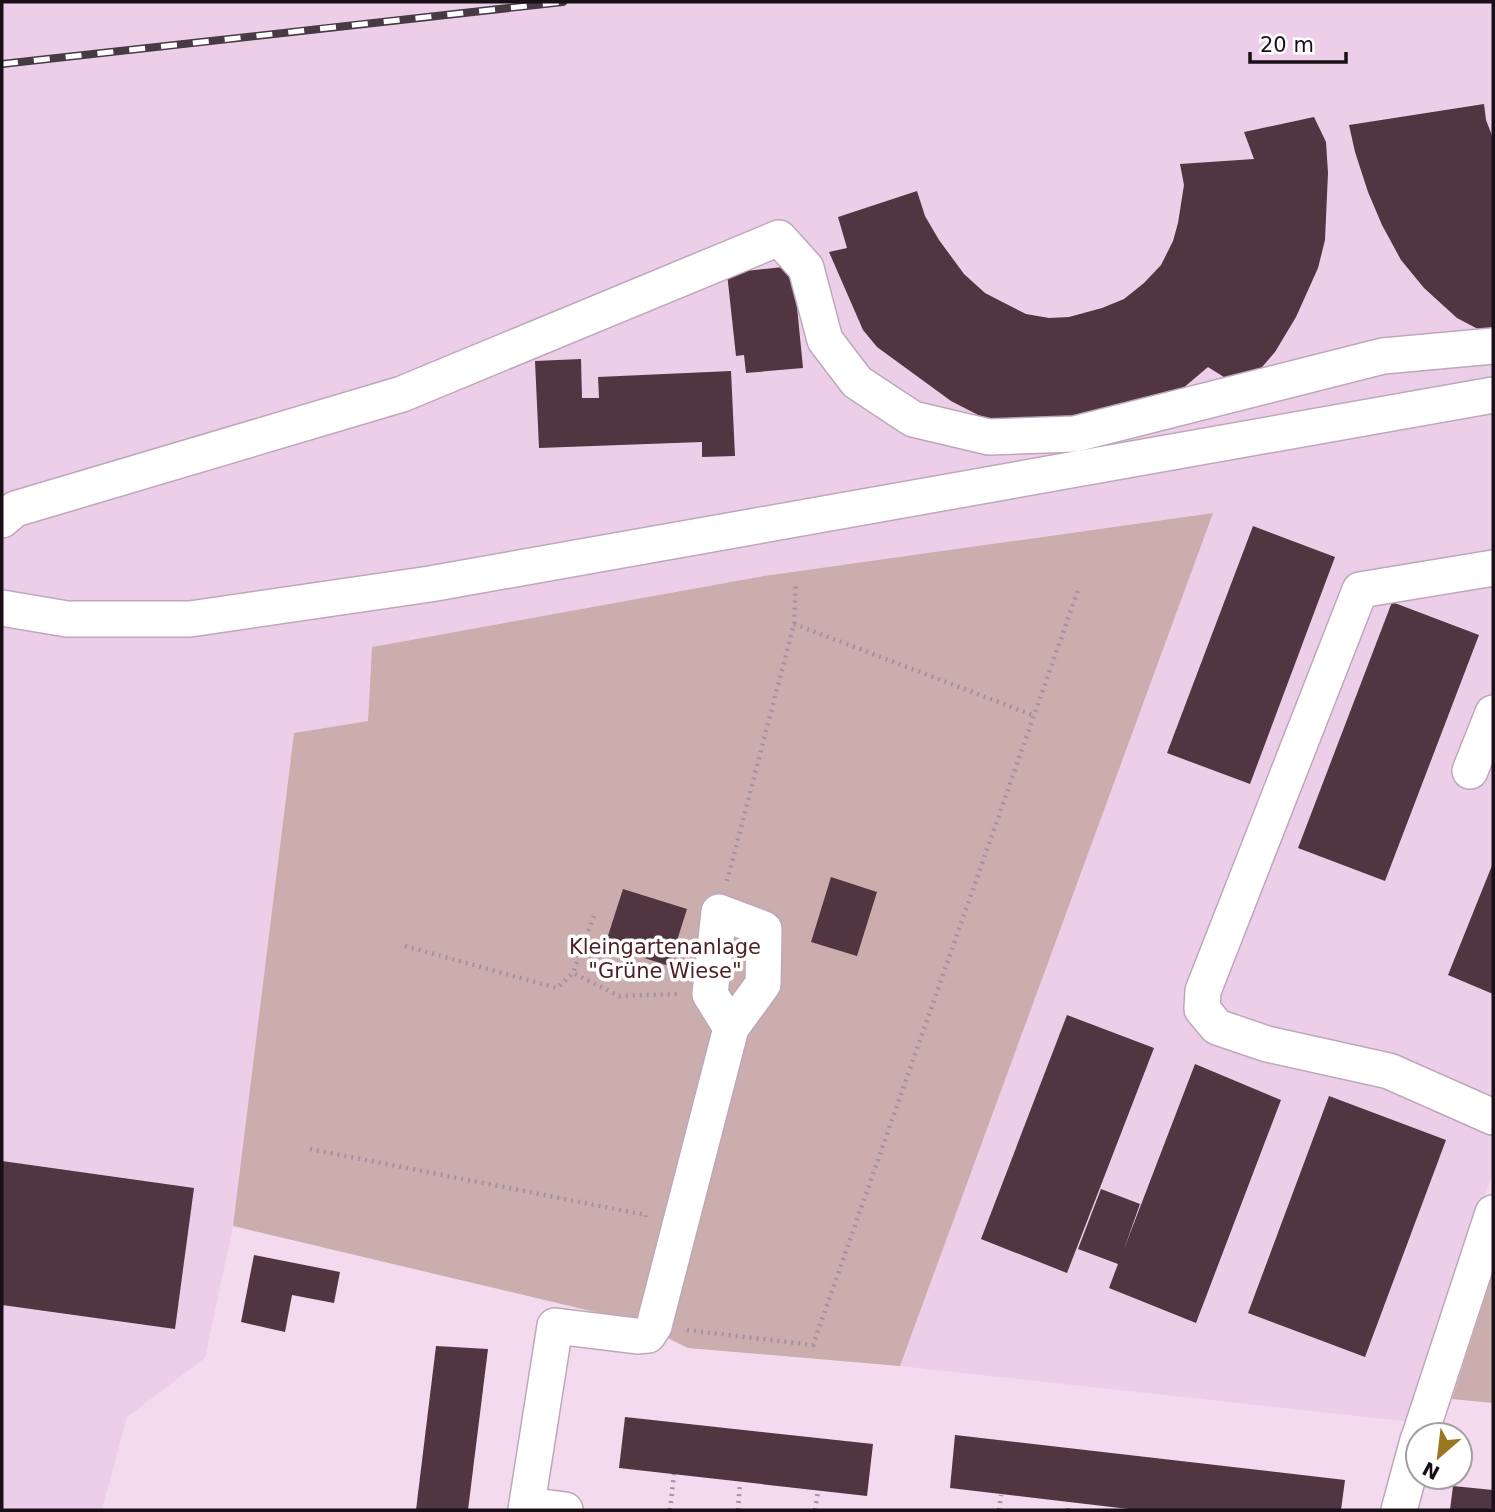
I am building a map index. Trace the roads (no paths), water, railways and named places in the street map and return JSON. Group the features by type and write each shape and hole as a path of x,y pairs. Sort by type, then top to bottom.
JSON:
{"street":[{"path":"6,513 402,394 779,238 806,268 825,340 857,382 913,419 989,438 1075,434 1383,356 1493,346"},
{"path":"2,608 67,619 190,619 456,580 1493,395"},
{"path":"1493,568 1360,590 1203,991 1202,1009 1217,1027 1267,1044 1389,1070 1493,1117"},
{"path":"1470,771 1493,713"},
{"path":"565,1510 526,1508 555,1326 637,1336 648,1335 654,1326 731,1028 763,984 764,929 719,912 710,993 731,1028"},
{"path":"1425,1421 1493,1213"},
{"path":"1399,1510 1404,1491"}],"railway":[{"path":"2,64 563,2"}],"park label":[{"name":"Kleingartenanlage \"Grüne Wiese\"","path":"665,959"}]}
